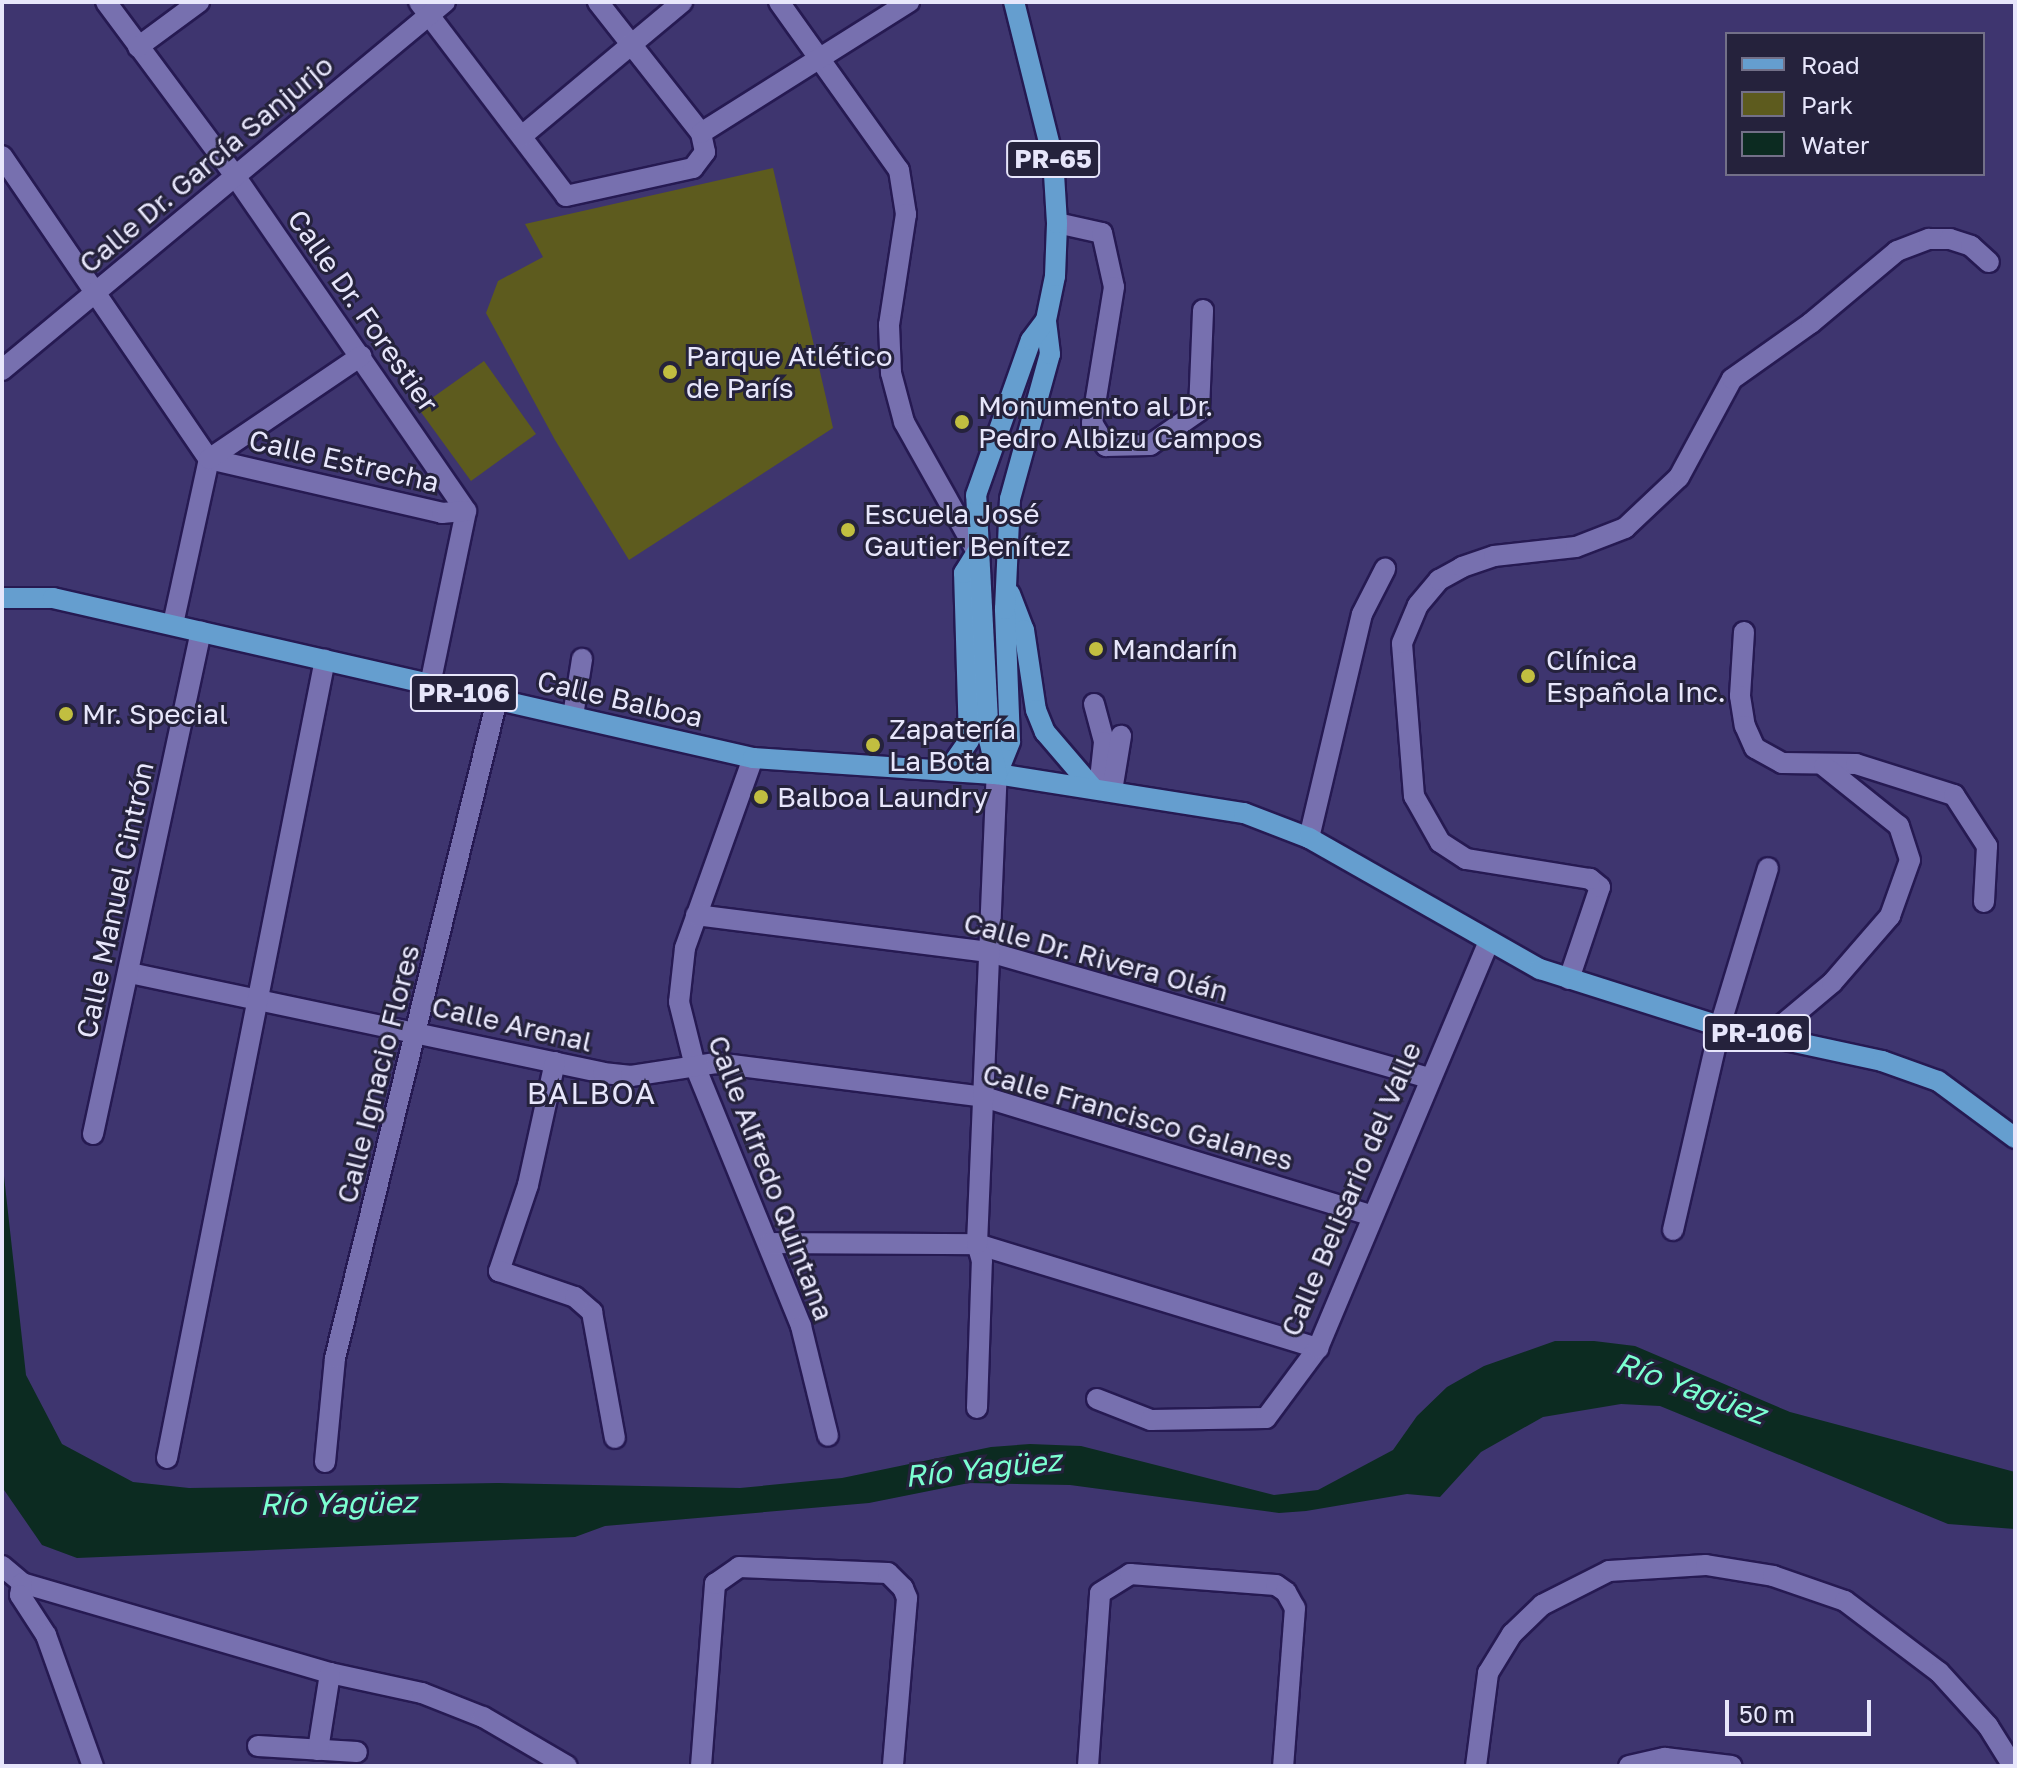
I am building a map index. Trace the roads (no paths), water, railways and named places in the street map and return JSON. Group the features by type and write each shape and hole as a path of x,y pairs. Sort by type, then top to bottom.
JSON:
{"main road":[{"name":"PR-65","path":"997,774 1010,741 1005,581 1010,499 1050,354 1046,320 1055,276 1057,223 1053,158 1014,2"},
{"name":"PR-65","path":"997,774 989,740 976,495 1031,340 1046,320"},
{"path":"949,769 971,730 964,573 977,552"},
{"path":"1005,581 1024,630 1036,710 1045,732 1101,789"},
{"name":"Calle Balboa","path":"2,598 53,598 753,758 997,774"},
{"name":"PR-106","path":"997,774 1244,813 1309,838 1488,943 1569,979 1720,1026 1882,1061 1938,1081 2015,1138"}],"street":[{"name":"Calle Dr. Forestier","path":"106,2 235,176 466,511"},
{"path":"138,47 199,2"},
{"path":"431,6 566,196 693,168 705,152 701,133 598,2"},
{"path":"522,136 629,43 682,2"},
{"path":"779,2 899,170 906,214 889,325 891,373 904,422 977,552"},
{"path":"701,133 909,2"},
{"name":"Calle Dr. García Sanjurjo","path":"2,370 235,176 431,6"},
{"path":"2,156 209,459"},
{"path":"1057,223 1102,233 1114,287 1092,423 1106,446 1150,445 1199,411 1203,310"},
{"path":"1569,979 1600,887 1590,879 1466,859 1440,842 1414,796 1402,643 1418,605 1439,580 1462,567 1494,556 1576,547 1625,528 1679,477 1732,379 1811,323 1897,251 1929,239 1950,239 1971,246 1989,262"},
{"path":"173,624 209,459 361,356"},
{"name":"Calle Estrecha","path":"209,459 442,513 466,511"},
{"path":"430,685 466,511"},
{"path":"1309,838 1362,614 1385,569"},
{"name":"Calle Manuel Cintrón","path":"93,1134 201,631"},
{"path":"1744,632 1740,696 1750,739 1761,753 1782,763 1824,766 1856,764 1940,788 1960,800 1987,846 1984,902"},
{"path":"167,1458 325,659"},
{"path":"573,716 582,659"},
{"name":"Calle Ignacio Flores","path":"325,1462 335,1358 419,1031 497,700"},
{"path":"1094,704 1104,742 1101,789"},
{"path":"1101,789 1121,736"},
{"name":"Calle Alfredo Quintana","path":"753,758 685,948 679,1002 695,1066 770,1243 801,1326 828,1436"},
{"path":"1770,1035 1832,983 1890,916 1910,860 1899,826 1824,766"},
{"path":"977,1408 982,1261 977,1244 997,774"},
{"path":"1673,1230 1720,1026 1768,868"},
{"name":"Calle Dr. Rivera Olán","path":"696,915 989,952 1428,1078"},
{"name":"Calle Belisario del Valle","path":"1097,1399 1151,1420 1266,1418 1318,1348 1428,1078 1488,943"},
{"name":"Calle Arenal","path":"130,973 631,1076 695,1066"},
{"path":"555,1062 528,1185 499,1271 575,1297 592,1312 615,1438"},
{"name":"Calle Francisco Galanes","path":"695,1066 716,1063 984,1097 1371,1215"},
{"path":"770,1243 977,1244 1318,1348"},
{"path":"1476,1766 1488,1673 1512,1634 1574,1585 1609,1571 1676,1565 1773,1576 1845,1601 1939,1672 1988,1726 2013,1766"},
{"path":"2,1566 22,1583 330,1673 453,1704 567,1766"},
{"path":"701,1766 715,1584 739,1567 888,1573 903,1588 907,1598 893,1766"},
{"path":"1088,1766 1100,1593 1130,1574 1276,1585 1286,1592 1295,1608 1283,1766"},
{"path":"22,1583 20,1595 46,1635 93,1766"},
{"path":"318,1750 330,1673"},
{"path":"258,1746 357,1752"},
{"path":"1629,1766 1665,1758 1732,1766"}],"water":[{"name":"Río Yagüez","path":"2,1158 26,1375 62,1444 133,1482 189,1488 498,1483 740,1488 842,1478 991,1447 1030,1444 1081,1446 1274,1495 1318,1490 1393,1450 1417,1416 1447,1387 1484,1366 1555,1341 1594,1341 1635,1346 1790,1412 2015,1472 2015,1529 1948,1524 1660,1406 1621,1404 1543,1417 1481,1452 1440,1497 1407,1494 1306,1511 1279,1513 1070,1485 969,1483 869,1503 605,1526 575,1537 77,1558 42,1545 2,1487"}],"place":[{"name":"Parque Atlético de París","path":"670,372"},
{"name":"Monumento al Dr. Pedro Albizu Campos","path":"962,422"},
{"name":"Escuela José Gautier Benítez","path":"848,530"},
{"name":"Mandarín","path":"1096,649"},
{"name":"Clínica Española Inc.","path":"1528,676"},
{"name":"Mr. Special","path":"66,714"},
{"name":"Zapatería La Bota","path":"873,745"},
{"name":"Balboa Laundry","path":"761,797"}],"district":[{"name":"BALBOA","path":"592,1093"}]}
